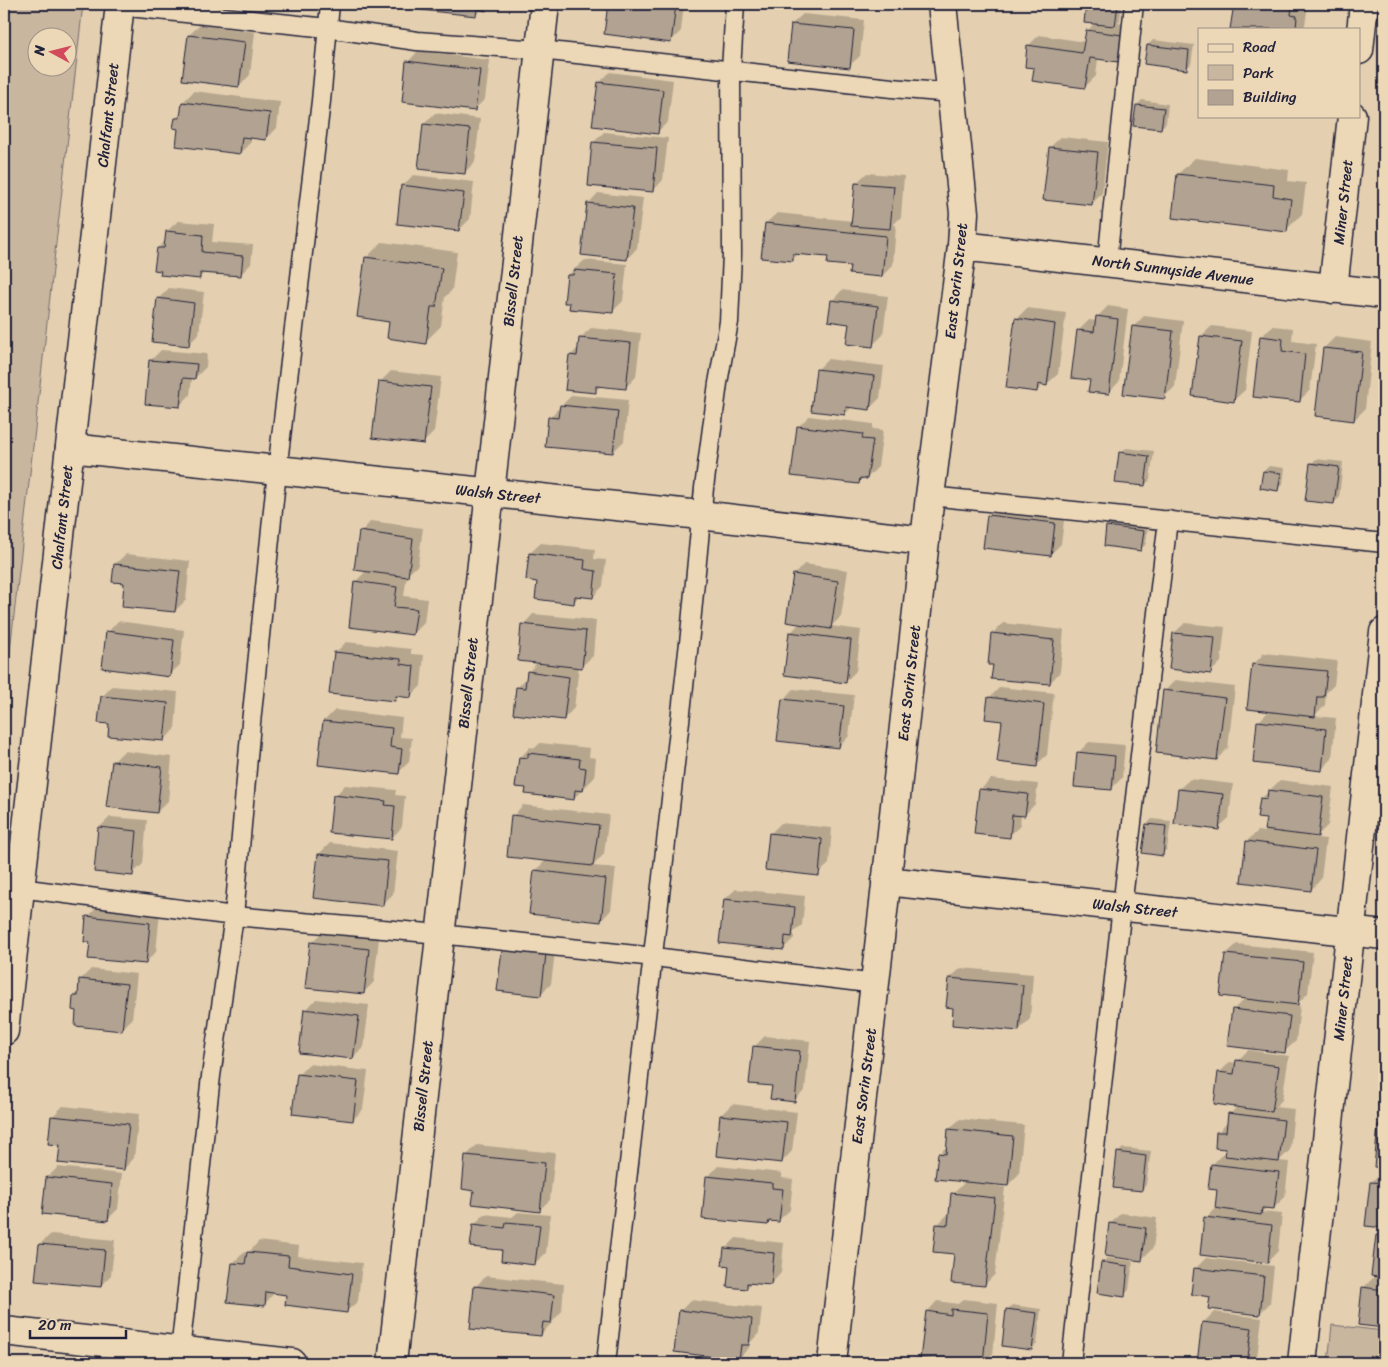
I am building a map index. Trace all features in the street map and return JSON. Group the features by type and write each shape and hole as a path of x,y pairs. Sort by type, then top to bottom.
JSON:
{"street":[{"name":"Bissell Street","path":"392,1363 545,4"},
{"name":"East Sorin Street","path":"832,1363 930,496 962,246 964,212 942,4"},
{"path":"1360,41 1364,4"},
{"name":"Chalfant Street","path":"4,1031 120,5"},
{"name":"Miner Street","path":"1333,289 1352,118"},
{"name":"North Sunnyside Avenue","path":"962,246 1384,294"},
{"name":"Walsh Street","path":"70,448 700,514 925,540"},
{"name":"Miner Street","path":"1302,1363 1384,632"},
{"name":"Walsh Street","path":"886,881 1384,935"},
{"path":"4,1331 180,1357 292,1363"}],"lane":[{"path":"180,1357 211,1076 234,916 251,723 277,471 321,101 330,4"},
{"path":"606,1363 690,634 700,514 718,383 729,322 732,254 730,70 735,4"},
{"path":"1107,262 1134,4"},
{"path":"120,5 418,40 540,50 952,93"},
{"path":"930,496 1384,543"},
{"path":"1071,1363 1168,520"},
{"path":"20,888 234,916 440,934 654,957 876,984"}],"green space":[{"path":"4,4 83,4 78,48 78,28 28,28 28,78 75,78 4,704"},
{"path":"1332,1325 1384,1331 1384,1363 1328,1363"}],"building":[{"path":"422,4 487,4 486,11 477,9 476,16 421,10"},
{"path":"608,4 676,4 671,43 604,34"},
{"path":"1086,4 1118,4 1115,26 1084,23"},
{"path":"1156,4 1194,4 1193,9"},
{"path":"1234,4 1292,4 1291,15 1297,16 1296,28 1230,28"},
{"path":"791,24 854,30 850,68 787,61"},
{"path":"1086,30 1122,35 1118,62 1090,58 1085,88 1032,81 1034,68 1025,67 1027,45 1082,53"},
{"path":"188,35 245,42 239,87 182,80"},
{"path":"1147,45 1189,50 1187,70 1144,64"},
{"path":"406,61 480,70 475,111 402,102"},
{"path":"598,82 663,90 658,134 592,126"},
{"path":"182,102 270,113 266,140 242,137 240,154 176,146 178,129 173,128 175,118 180,118"},
{"path":"1136,105 1164,108 1161,129 1133,126"},
{"path":"423,124 470,129 465,174 418,169"},
{"path":"592,142 657,148 653,192 588,186"},
{"path":"1049,147 1098,152 1092,205 1043,200"},
{"path":"1177,174 1274,185 1273,196 1291,199 1287,232 1172,218"},
{"path":"855,183 894,186 890,229 851,226"},
{"path":"401,185 464,193 459,231 397,224"},
{"path":"587,203 633,208 627,260 581,255"},
{"path":"765,223 886,236 882,277 849,274 850,266 827,264 828,257 793,254 793,261 761,258"},
{"path":"166,231 203,235 202,252 243,256 241,276 200,273 200,279 160,275 161,271 154,270 157,248 164,248"},
{"path":"365,257 442,268 436,307 431,307 426,344 387,338 389,322 357,317"},
{"path":"574,270 617,274 613,313 569,309 570,303 564,303 567,275 573,275"},
{"path":"157,298 194,303 189,346 152,342"},
{"path":"831,300 878,306 873,347 846,344 849,324 828,321"},
{"path":"1096,316 1118,319 1109,394 1088,392 1090,380 1071,378 1077,330 1094,332"},
{"path":"1015,318 1055,324 1047,386 1038,384 1037,392 1006,388"},
{"path":"1132,326 1173,331 1165,399 1123,394"},
{"path":"1200,336 1242,341 1234,402 1192,396"},
{"path":"1260,336 1283,339 1282,351 1305,354 1300,402 1253,397"},
{"path":"579,338 631,343 626,389 596,386 596,393 565,390 569,355 577,356"},
{"path":"1323,348 1362,352 1354,421 1315,416"},
{"path":"149,360 197,364 195,379 183,378 180,407 145,404"},
{"path":"816,369 874,376 870,410 846,407 845,415 811,411"},
{"path":"379,381 431,387 424,444 372,438"},
{"path":"560,405 618,411 613,453 545,447 548,417 558,418"},
{"path":"797,426 863,434 862,439 873,440 867,479 860,478 859,484 791,476"},
{"path":"1119,452 1149,456 1145,486 1115,483"},
{"path":"1310,463 1339,467 1334,504 1305,501"},
{"path":"1263,471 1281,473 1278,491 1260,488"},
{"path":"987,515 1055,523 1051,556 983,548"},
{"path":"1106,526 1144,531 1141,551 1104,546"},
{"path":"359,531 413,539 408,577 354,570"},
{"path":"529,553 585,560 584,569 596,571 593,598 575,596 574,604 535,599 537,582 526,580"},
{"path":"114,564 180,571 175,612 122,607 124,583 112,582"},
{"path":"793,574 838,581 831,629 786,622"},
{"path":"354,581 397,587 394,607 417,609 413,635 349,627"},
{"path":"521,624 586,631 582,668 518,661"},
{"path":"106,631 174,640 170,677 102,668"},
{"path":"789,632 851,640 846,683 784,675"},
{"path":"991,633 1054,640 1050,684 991,679 993,665 988,665"},
{"path":"1173,633 1215,637 1211,674 1169,669"},
{"path":"334,652 401,659 401,664 414,666 411,698 396,696 395,701 329,694"},
{"path":"1252,664 1327,671 1324,697 1317,697 1315,717 1247,709"},
{"path":"527,671 569,677 564,720 513,714 516,687 525,688"},
{"path":"1163,690 1225,698 1217,760 1156,753"},
{"path":"101,696 168,703 164,741 108,736 109,724 98,723"},
{"path":"988,697 1044,704 1037,767 997,762 1002,721 985,719"},
{"path":"782,699 844,706 839,748 777,741"},
{"path":"323,721 392,728 390,747 402,749 399,774 318,765"},
{"path":"1257,721 1326,729 1322,771 1253,763"},
{"path":"1077,752 1115,756 1112,790 1074,787"},
{"path":"528,753 580,759 579,767 586,768 583,791 575,790 574,800 525,794 526,788 515,787 519,757 528,758"},
{"path":"112,761 162,767 157,813 106,807"},
{"path":"979,789 1028,794 1025,816 1012,815 1010,838 974,834"},
{"path":"1178,789 1223,794 1219,830 1174,824"},
{"path":"1268,790 1323,797 1318,837 1264,830 1266,819 1257,818 1260,798 1267,799"},
{"path":"333,795 386,801 385,805 395,806 392,839 329,833"},
{"path":"511,815 599,825 593,866 507,857"},
{"path":"1146,824 1166,826 1163,856 1142,853"},
{"path":"98,827 137,831 133,876 94,872"},
{"path":"769,833 822,839 819,876 765,870"},
{"path":"1246,841 1316,850 1311,891 1241,882"},
{"path":"318,854 388,861 383,906 313,898"},
{"path":"534,870 606,879 601,922 529,914"},
{"path":"724,899 795,907 792,937 785,936 784,950 719,943"},
{"path":"86,916 150,923 146,964 88,959 90,942 84,942"},
{"path":"310,942 369,949 364,994 305,988"},
{"path":"502,949 546,954 541,996 497,991"},
{"path":"1225,954 1303,962 1298,1005 1220,996"},
{"path":"949,978 1023,985 1019,1031 952,1025 953,1008 946,1007"},
{"path":"79,979 127,984 122,1031 75,1026 76,1011 72,1010 73,996 78,996"},
{"path":"304,1009 359,1016 353,1059 299,1053"},
{"path":"1232,1009 1290,1016 1285,1053 1227,1046"},
{"path":"753,1046 800,1051 795,1102 770,1099 772,1086 749,1084"},
{"path":"1236,1060 1279,1066 1272,1112 1214,1104 1218,1072 1234,1074"},
{"path":"1384,1069 1384,1116 1378,1115"},
{"path":"297,1074 358,1081 353,1121 292,1114"},
{"path":"1228,1113 1284,1120 1279,1162 1225,1156 1226,1149 1215,1148 1216,1132 1226,1132"},
{"path":"720,1115 787,1122 782,1163 716,1156"},
{"path":"51,1116 129,1124 124,1170 58,1163 60,1145 48,1144"},
{"path":"1378,1125 1384,1125 1384,1168 1374,1167"},
{"path":"948,1129 1013,1136 1008,1186 935,1179 938,1153 946,1154"},
{"path":"1117,1152 1146,1156 1142,1191 1113,1188"},
{"path":"465,1155 545,1163 540,1212 472,1204 474,1191 462,1189"},
{"path":"1211,1164 1279,1172 1274,1209 1262,1208 1261,1215 1215,1208 1217,1190 1208,1189"},
{"path":"706,1176 772,1183 772,1188 783,1189 779,1222 769,1221 768,1225 702,1219"},
{"path":"46,1177 112,1184 108,1221 42,1214"},
{"path":"1370,1182 1384,1183 1384,1228 1365,1226"},
{"path":"951,1193 995,1198 985,1286 951,1283 954,1254 933,1252 936,1224 948,1225"},
{"path":"1204,1217 1272,1225 1268,1263 1200,1255"},
{"path":"506,1222 540,1225 535,1265 501,1261 502,1250 470,1247 473,1224 505,1228"},
{"path":"1109,1223 1146,1228 1142,1261 1105,1256"},
{"path":"1376,1235 1384,1236 1384,1278 1371,1276"},
{"path":"39,1244 105,1250 101,1287 35,1281"},
{"path":"724,1248 774,1253 771,1285 747,1283 747,1289 727,1287 729,1266 722,1265"},
{"path":"247,1252 289,1256 288,1266 352,1274 347,1313 285,1305 286,1295 266,1292 265,1306 227,1302 232,1263 245,1264"},
{"path":"1101,1262 1128,1266 1125,1297 1097,1293"},
{"path":"1194,1268 1264,1276 1260,1315 1208,1309 1210,1297 1191,1294"},
{"path":"474,1286 554,1295 551,1323 543,1322 541,1336 470,1329"},
{"path":"1362,1287 1384,1290 1384,1328 1358,1325"},
{"path":"951,1309 988,1313 983,1363 957,1363 920,1359 926,1311 951,1315"},
{"path":"1006,1309 1037,1313 1032,1350 1002,1346"},
{"path":"679,1310 752,1319 749,1345 741,1345 739,1360 674,1352"},
{"path":"1202,1322 1252,1328 1247,1363 1197,1363"}]}
